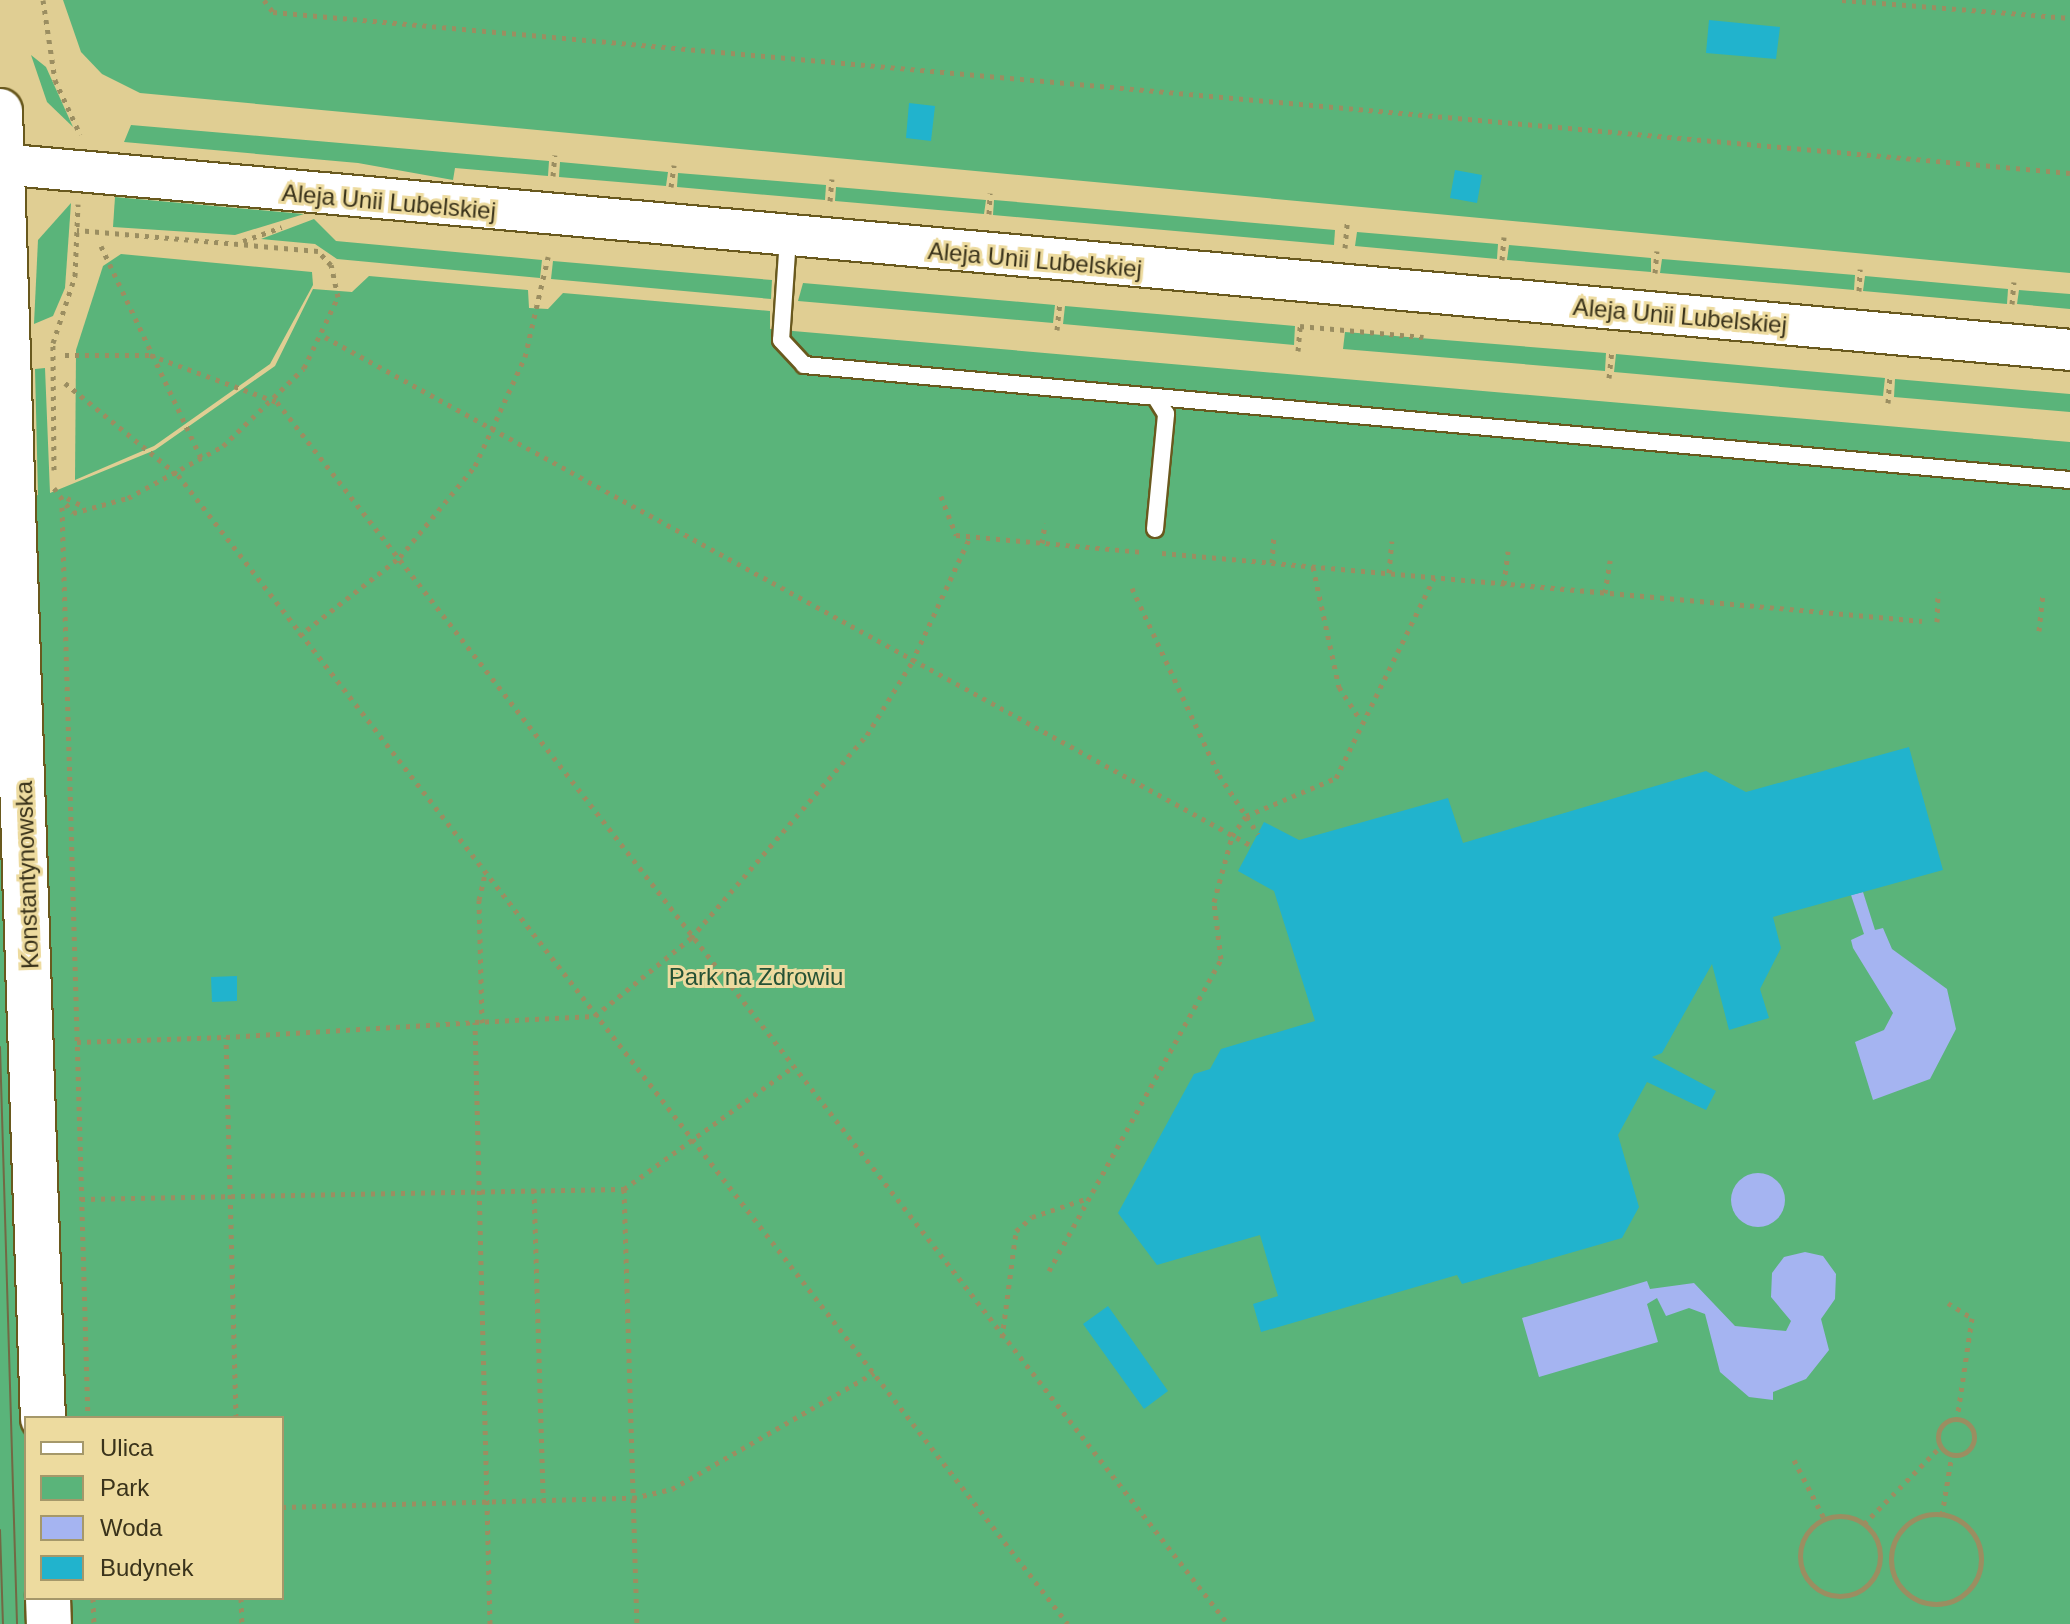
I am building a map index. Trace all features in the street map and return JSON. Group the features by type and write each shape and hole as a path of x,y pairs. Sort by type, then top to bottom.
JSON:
{"main road":[{"name":"Konstantynowska","path":"0,111 43,1416"},
{"path":"48,1600 49,1624"}],"street":[{"name":"Aleja Unii Lubelskiej","path":"3,164 788,238 2070,350"}],"lane":[{"path":"788,238 781,340 804,365 2070,480"},
{"path":"1155,529 1166,414 1156,398"}],"path":[{"path":"43,0 55,80 80,135"},
{"path":"264,0 273,12 2070,173"},
{"path":"1842,0 2070,18"},
{"path":"553,176 555,155"},
{"path":"671,187 674,165"},
{"path":"830,201 832,179"},
{"path":"989,214 990,193"},
{"path":"78,196 75,276 53,343 54,490 62,507 88,1416"},
{"path":"1345,246 1347,223"},
{"path":"67,498 81,505 128,498 202,460 277,402 325,337 338,297 331,265 318,251 77,230"},
{"path":"1502,260 1504,237"},
{"path":"101,246 202,460"},
{"path":"1655,273 1657,251"},
{"path":"299,636 400,557 442,511 495,430 525,357 548,257"},
{"path":"1859,291 1860,269"},
{"path":"2012,304 2014,282"},
{"path":"1057,330 1060,302"},
{"path":"1298,351 1300,326 1424,337"},
{"path":"325,337 1252,846"},
{"path":"1609,378 1612,350"},
{"path":"65,355 150,355 277,402 400,557 1002,1339 1228,1624"},
{"path":"1888,403 1890,375"},
{"path":"65,383 178,475 299,636 486,872 1068,1624"},
{"path":"941,496 956,535 970,537 1922,621"},
{"path":"62,507 73,513 81,505"},
{"path":"1042,543 1045,523"},
{"path":"1272,563 1274,535"},
{"path":"77,1042 226,1037 595,1016 691,938 851,757 912,662 970,537"},
{"path":"1389,573 1392,541"},
{"path":"1504,584 1508,551"},
{"path":"1605,593 1610,560"},
{"path":"1313,567 1339,687 1360,718"},
{"path":"1049,1271 1221,959 1214,902 1232,836 1246,816 1336,778 1360,718 1434,578"},
{"path":"1132,588 1219,775 1258,834"},
{"path":"1937,622 1938,592"},
{"path":"2039,631 2043,593"},
{"path":"486,872 479,900 478,1022 485,1502 490,1624"},
{"path":"226,1037 236,1416"},
{"path":"81,1199 479,1189 624,1189 793,1067"},
{"path":"534,1189 543,1501"},
{"path":"624,1189 637,1624"},
{"path":"1002,1339 1016,1231 1032,1217 1088,1198"},
{"path":"1948,1303 1972,1318 1957,1419"},
{"path":"284,1507 633,1498 672,1489 874,1373"},
{"path":"1864,1524 1941,1446 1941,1426 1957,1419"},
{"path":"1942,1515 1952,1454 1973,1441 1971,1427 1957,1419"},
{"path":"1941,1446 1952,1454"},
{"path":"1794,1460 1824,1518"},
{"path":"1841,1515 1864,1524 1880,1545 1881,1561 1875,1578 1848,1597 1815,1589 1800,1551 1824,1518 1841,1515"},
{"path":"1942,1515 1977,1540 1979,1574 1969,1589 1955,1600 1921,1601 1905,1592 1891,1561 1903,1529 1942,1515"},
{"path":"1881,1561 1891,1561"},
{"path":"93,1600 94,1624"},
{"path":"241,1600 242,1624"}],"green space":[{"path":"63,0 2070,0 2070,273 140,93 102,74 81,52"},
{"path":"31,55 46,67 73,127 47,102"},
{"path":"131,125 549,161 548,176 455,168 453,180 358,163 124,142"},
{"path":"560,162 668,172 666,186 559,177"},
{"path":"678,173 826,185 825,200 677,187"},
{"path":"836,187 986,200 984,214 835,201"},
{"path":"115,197 304,214 235,235 113,227"},
{"path":"994,200 1335,230 1334,245 993,215"},
{"path":"71,203 65,288 53,316 34,324 38,240"},
{"path":"314,219 336,241 542,260 540,278 337,259 315,244 261,239"},
{"path":"1357,232 1498,244 1497,259 1355,246"},
{"path":"1509,245 1651,258 1651,272 1507,260"},
{"path":"121,254 312,272 313,285 270,364 154,446 75,480 76,350 103,266"},
{"path":"1662,259 1855,275 1854,290 1660,273"},
{"path":"553,261 772,280 771,299 551,279"},
{"name":"Park na Zdrowiu","path":"369,276 528,290 529,308 548,309 563,293 770,311 770,329 2070,442 2070,1624 0,1624 0,505 38,495 35,369 45,368 50,493 155,450 275,366 313,289 352,292"},
{"path":"1865,276 2008,289 2007,304 1863,291"},
{"path":"803,283 1055,305 1053,323 798,301"},
{"path":"2019,290 2070,294 2070,309 2017,304"},
{"path":"1065,306 1295,326 1294,345 1063,324"},
{"path":"1345,332 1606,353 1605,371 1343,349"},
{"path":"1616,354 1885,378 1883,396 1614,372"},
{"path":"1895,379 2070,394 2070,412 1894,397"}],"water":[{"path":"1863,892 1875,930 1883,928 1892,949 1947,989 1956,1029 1930,1079 1873,1100 1855,1042 1884,1030 1893,1013 1851,940 1864,934 1851,895"},
{"path":"1758,1173 1777,1181 1785,1200 1777,1219 1758,1227 1739,1219 1731,1200 1739,1181"},
{"path":"1805,1252 1823,1256 1836,1274 1835,1299 1821,1319 1829,1350 1806,1379 1773,1392 1773,1400 1749,1397 1720,1372 1705,1314 1689,1308 1666,1316 1657,1298 1647,1304 1658,1342 1539,1377 1522,1318 1647,1281 1650,1289 1694,1283 1735,1326 1786,1331 1791,1321 1771,1297 1772,1273 1784,1257"}],"building":[{"path":"1709,20 1780,27 1776,59 1706,53"},
{"path":"909,103 935,106 931,141 906,138"},
{"path":"1455,170 1482,175 1477,203 1450,198"},
{"path":"1909,747 1943,870 1773,917 1781,948 1760,989 1769,1018 1729,1030 1712,964 1662,1053 1652,1057 1716,1091 1706,1110 1647,1082 1618,1135 1639,1207 1622,1238 1462,1284 1457,1275 1261,1332 1253,1304 1278,1296 1260,1235 1157,1265 1118,1213 1194,1074 1210,1069 1221,1049 1315,1021 1274,891 1238,871 1264,822 1299,840 1448,798 1463,843 1706,771 1746,792"},
{"path":"237,976 237,1001 212,1002 211,977"},
{"path":"1108,1306 1168,1391 1144,1409 1083,1324"}],"tram line":[{"path":"0,1047 17,1624"},
{"path":"0,1530 3,1624"}]}
